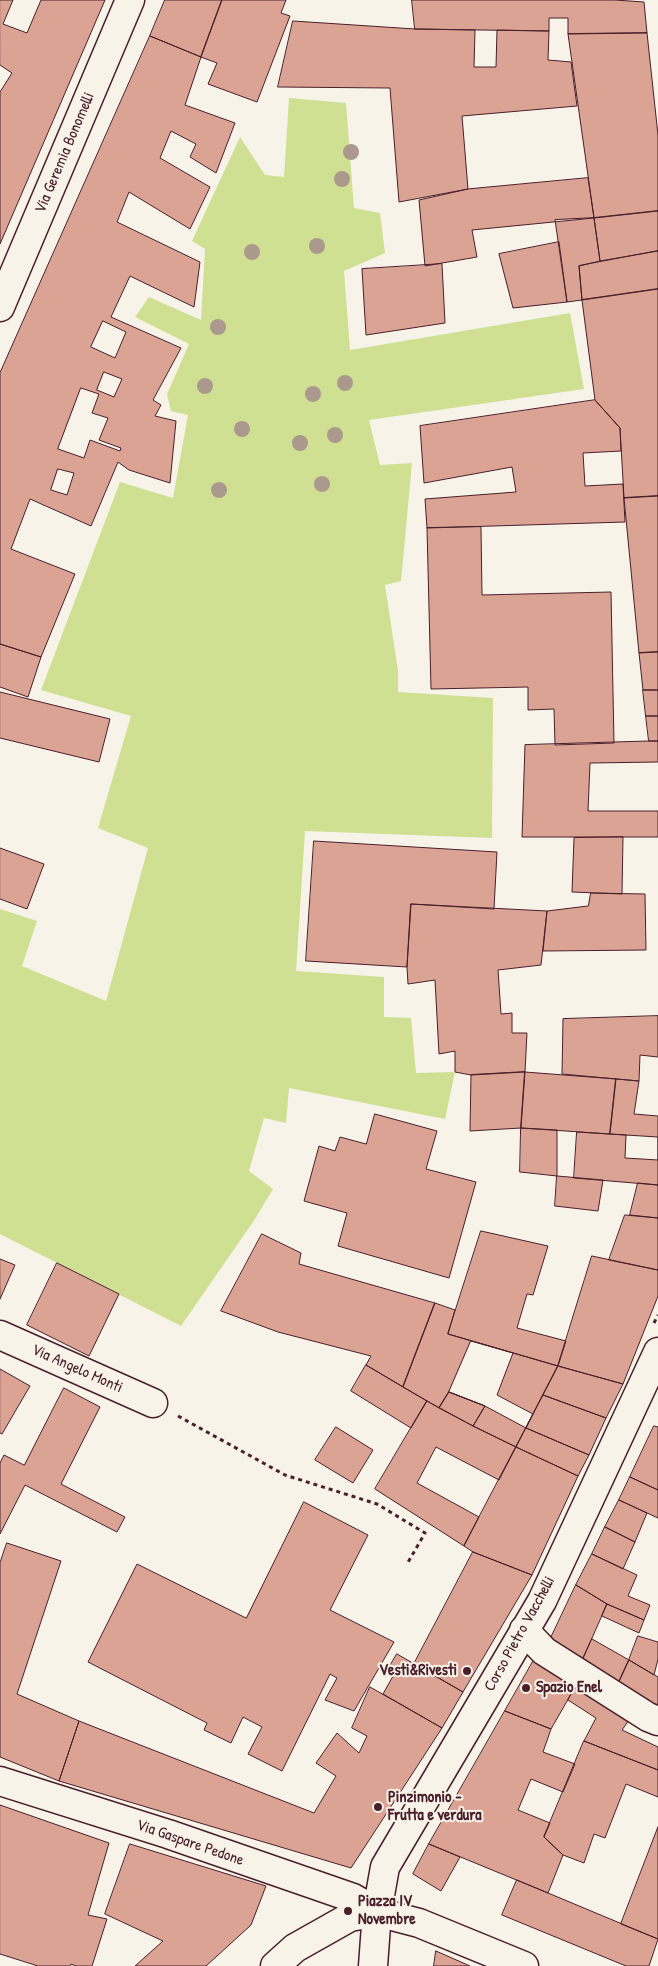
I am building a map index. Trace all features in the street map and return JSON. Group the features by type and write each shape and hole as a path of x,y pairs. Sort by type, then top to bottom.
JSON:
{"street":[{"name":"Via Geremia Bonomelli","path":"0,307 130,0"},
{"name":"Via Angelo Monti","path":"0,1335 153,1403"},
{"name":"Corso Pietro Vacchelli","path":"377,1912 385,1867 542,1601 658,1352"},
{"path":"524,1630 544,1651 648,1717 658,1720"},
{"name":"Via Gaspare Pedone","path":"0,1781 168,1834 353,1898 377,1912"},
{"path":"374,1966 377,1912"},
{"path":"275,1966 294,1948 350,1917 377,1912 420,1923 524,1966"}],"path":[{"path":"153,1403 285,1475 377,1504 425,1533 407,1564"}],"green space":[{"path":"289,98 346,103 354,208 380,213 385,253 344,271 350,350 570,313 584,389 369,420 380,465 412,463 401,581 385,585 398,671 398,692 493,698 492,838 305,831 296,971 384,977 384,1017 411,1018 416,1073 455,1072 445,1119 289,1088 286,1123 264,1118 249,1171 273,1189 255,1219 181,1326 0,1234 0,909 37,921 22,966 106,1001 148,848 98,828 131,716 41,690 120,482 173,498 188,415 171,411 167,394 189,344 135,317 149,297 201,320 205,249 192,241 240,137 265,175 284,177"}],"building":[{"path":"0,0 13,0 3,24 27,33 41,0 105,0 0,244 0,92 12,73 0,65"},
{"path":"165,0 222,0 201,57 150,36"},
{"path":"222,0 286,0 281,13 290,16 257,102 208,84 217,63 201,57"},
{"path":"412,0 615,0 644,2 647,33 568,34 568,18 549,18 549,31 415,29"},
{"path":"293,21 415,29 475,30 474,67 496,67 497,30 549,31 548,60 571,62 577,106 462,116 468,189 399,202 390,88 278,87"},
{"path":"647,33 658,135 658,211 594,218 568,34"},
{"path":"150,36 201,57 185,105 235,123 216,173 190,157 196,144 171,131 160,158 210,187 190,229 129,192 117,222 200,262 194,307 130,276 111,317 181,348 153,400 161,405 155,416 176,421 170,483 129,470 118,462 91,526 30,499 11,549 75,574 41,657 0,644 0,373","holes":["103,321 126,332 115,358 91,347","104,372 122,379 114,397 97,390","81,388 99,394 92,413 108,418 99,440 121,448 120,451 90,440 84,458 58,449","58,469 74,473 67,495 51,490"]},
{"path":"588,178 594,218 472,230 477,257 425,266 419,200 468,189"},
{"path":"658,211 658,251 600,261 594,218"},
{"path":"594,218 600,261 579,266 582,300 567,302 555,220"},
{"path":"559,242 567,302 513,308 499,254"},
{"path":"658,251 658,289 582,300 579,266"},
{"path":"442,264 445,323 366,335 362,269"},
{"path":"658,289 658,496 624,498 620,428 595,400 582,300"},
{"path":"595,400 620,428 621,451 583,453 585,486 623,484 625,522 427,528 425,499 516,492 512,467 424,483 420,426"},
{"path":"658,496 658,652 639,653 624,498"},
{"path":"481,527 482,595 611,592 614,743 555,745 554,709 528,710 528,687 431,689 427,528"},
{"path":"0,644 41,657 28,697 0,687"},
{"path":"658,652 658,690 643,690 639,653"},
{"path":"643,690 658,690 658,716 646,716"},
{"path":"0,692 110,719 99,762 0,738"},
{"path":"646,716 658,716 658,741 649,741"},
{"path":"658,741 658,762 590,763 588,811 658,811 658,837 522,837 525,745"},
{"path":"623,837 622,894 572,892 574,838"},
{"path":"314,841 497,852 494,909 411,904 407,967 306,961"},
{"path":"0,848 44,864 27,909 0,899"},
{"path":"591,893 645,894 646,950 543,951 547,911 588,906"},
{"path":"411,904 547,911 541,965 498,970 501,1014 512,1013 512,1033 527,1033 525,1072 471,1075 455,1072 455,1051 439,1054 435,980 408,984 407,967"},
{"path":"658,1016 658,1057 640,1055 639,1081 562,1074 563,1019"},
{"path":"525,1072 521,1128 470,1131 471,1075"},
{"path":"525,1072 616,1079 610,1134 521,1128"},
{"path":"616,1079 639,1081 634,1114 658,1116 658,1160 625,1158 626,1135 610,1134"},
{"path":"375,1114 437,1131 426,1169 476,1182 449,1278 338,1246 347,1213 304,1201 319,1146 335,1151 340,1137 366,1144"},
{"path":"521,1128 557,1130 557,1176 520,1172"},
{"path":"577,1132 658,1137 658,1185 574,1178"},
{"path":"557,1176 603,1180 598,1211 555,1206"},
{"path":"638,1183 658,1185 658,1218 630,1215"},
{"path":"625,1215 658,1218 658,1270 609,1260"},
{"path":"481,1231 548,1246 533,1295 527,1294 517,1328 566,1341 558,1366 448,1334"},
{"path":"262,1234 301,1253 299,1264 435,1303 403,1387 366,1365 371,1356 278,1332 221,1311"},
{"path":"592,1256 658,1270 658,1296 623,1384 558,1366"},
{"path":"0,1259 15,1265 0,1299"},
{"path":"57,1263 119,1294 89,1356 27,1325"},
{"path":"435,1303 455,1310 448,1334 558,1366 516,1447 473,1426 485,1406 449,1392 439,1408 403,1387"},
{"path":"471,1341 513,1353 497,1395 533,1414 526,1428 485,1406 449,1392"},
{"path":"366,1365 427,1401 411,1428 351,1391"},
{"path":"558,1366 623,1384 606,1418 543,1395"},
{"path":"0,1369 30,1386 2,1434 0,1433"},
{"path":"64,1388 100,1407 61,1484 125,1517 117,1532 25,1485 0,1534 0,1463 4,1455 24,1465"},
{"path":"449,1392 485,1406 473,1426 439,1408"},
{"path":"543,1395 606,1418 589,1455 526,1428"},
{"path":"427,1401 516,1447 499,1480 436,1447 417,1483 479,1517 464,1546 375,1489"},
{"path":"654,1426 658,1427 658,1490 630,1477"},
{"path":"336,1427 373,1450 353,1483 315,1460"},
{"path":"526,1428 589,1455 578,1476 516,1447"},
{"path":"516,1447 578,1476 532,1575 473,1552 464,1546"},
{"path":"630,1477 658,1490 658,1518 619,1500"},
{"path":"619,1500 647,1513 635,1542 605,1527"},
{"path":"304,1502 368,1535 330,1610 394,1642 354,1711 325,1700 337,1678 330,1674 282,1771 248,1754 262,1727 243,1717 231,1743 204,1730 207,1723 88,1662 137,1564 246,1618"},
{"path":"605,1527 635,1542 623,1569 592,1554"},
{"path":"7,1543 61,1561 17,1694 79,1721 59,1781 0,1757 0,1563"},
{"path":"473,1552 532,1575 463,1692 414,1664"},
{"path":"592,1554 637,1575 628,1596 650,1605 644,1620 607,1604 576,1585"},
{"path":"576,1585 607,1604 581,1663 548,1644"},
{"path":"607,1604 644,1620 639,1633 602,1616"},
{"path":"638,1636 658,1642 658,1659 654,1675 629,1660"},
{"path":"592,1639 629,1660 617,1686 581,1663"},
{"path":"397,1654 463,1692 442,1728 383,1694 397,1669 390,1666"},
{"path":"535,1658 578,1682 551,1729 505,1711"},
{"path":"629,1660 658,1677 658,1709 617,1686"},
{"path":"578,1682 633,1714 622,1730 658,1747 658,1770 584,1741 596,1718 568,1700"},
{"path":"370,1687 442,1728 351,1868 59,1781 79,1721 314,1813 336,1776 316,1763 337,1733 359,1753 367,1736 352,1728"},
{"path":"505,1711 551,1729 543,1752 575,1764 563,1792 531,1779 518,1810 550,1823 544,1837 563,1855 548,1893 429,1844"},
{"path":"584,1741 658,1770 658,1797 626,1784 605,1838 594,1834 584,1863 563,1855 544,1837"},
{"path":"0,1805 109,1843 88,1915 107,1919 92,1966 76,1966 71,1964 70,1966 38,1966 0,1954"},
{"path":"658,1827 658,1939 621,1924"},
{"path":"130,1844 266,1886 251,1925 206,1966 135,1966 163,1941 105,1914"},
{"path":"429,1844 460,1857 441,1891 413,1874"},
{"path":"517,1880 658,1939 649,1966 626,1966 502,1915"},
{"path":"436,1951 470,1966 434,1966"}],"place":[{"name":"Vesti&Rivesti","path":"467,1671"},
{"name":"Spazio Enel","path":"526,1688"},
{"name":"Pinzimonio - Frutta e verdura","path":"378,1807"},
{"name":"Piazza IV Novembre","path":"348,1911"}]}
